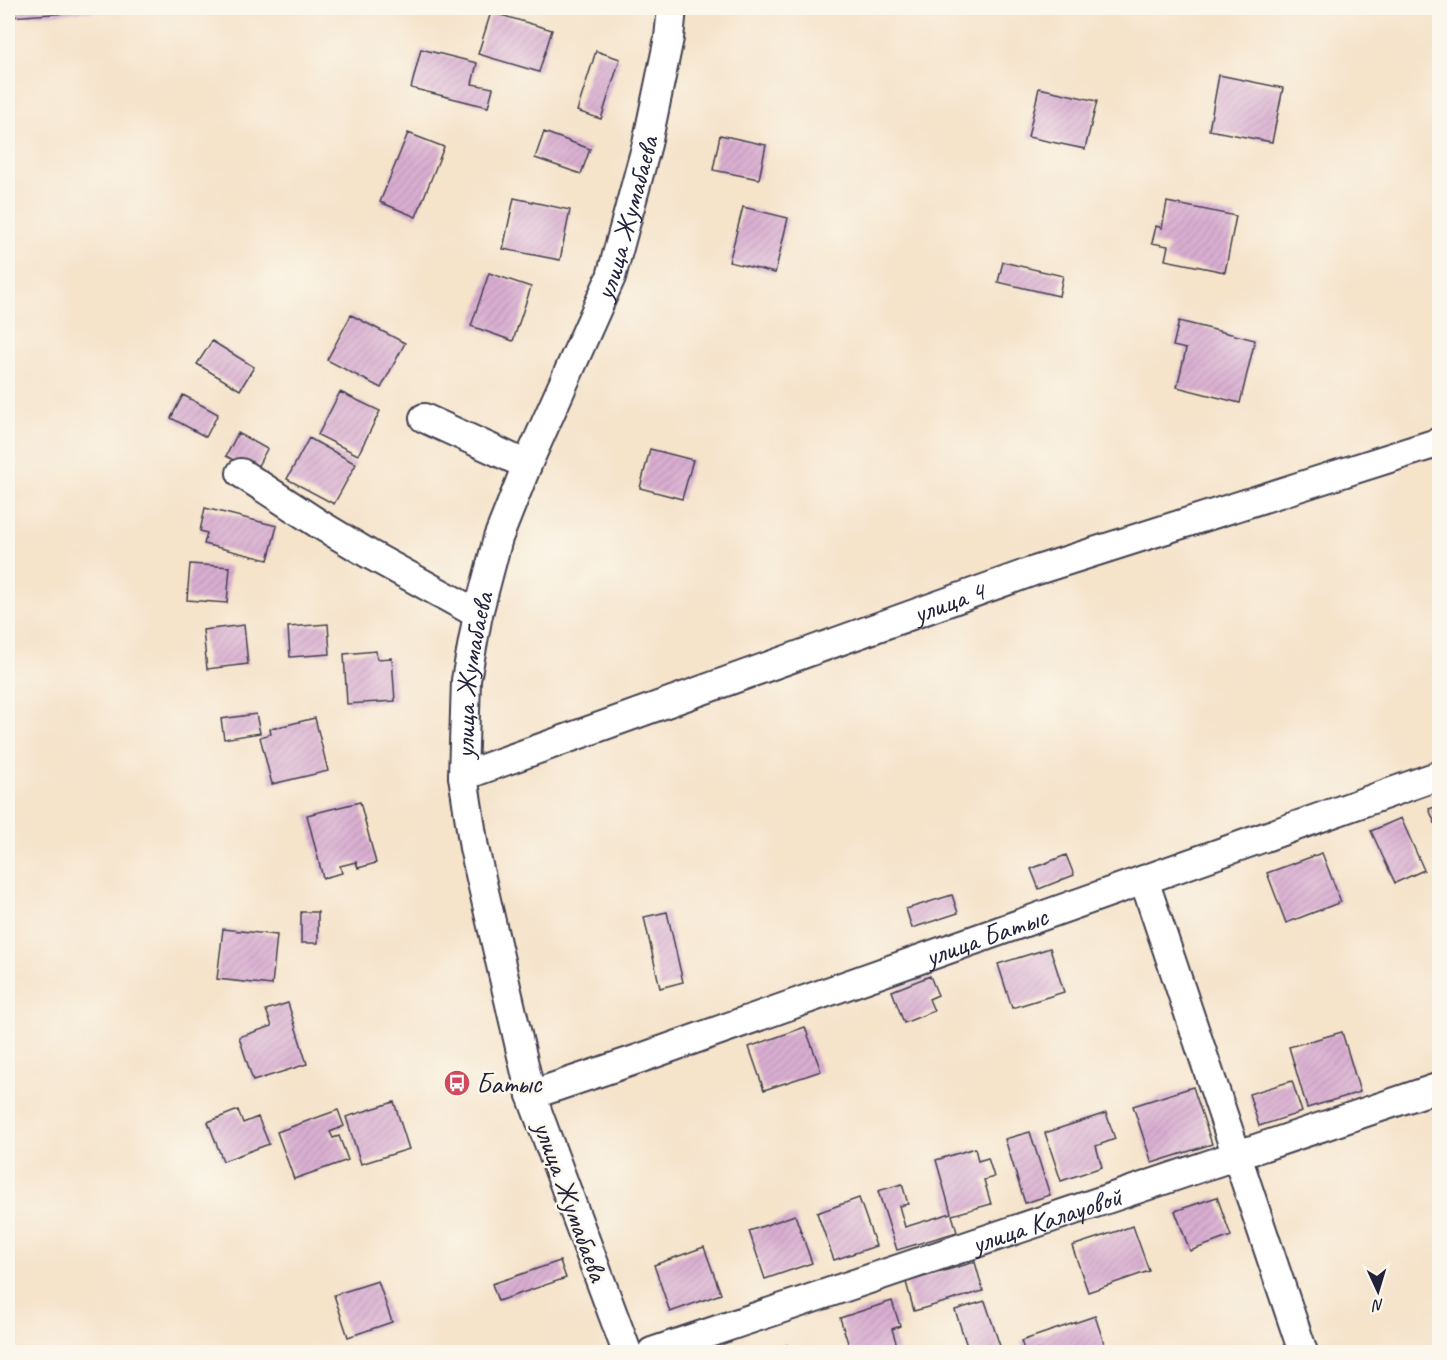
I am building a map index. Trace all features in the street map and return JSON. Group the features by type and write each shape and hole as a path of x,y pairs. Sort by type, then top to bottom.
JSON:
{"street":[{"name":"улица Жумабаева","path":"627,1353 531,1095 474,848 463,776 466,680 478,614 498,538 527,465 611,277 647,144 669,38 672,8"},
{"path":"424,418 527,465"},
{"name":"улица 4","path":"463,776 1031,572 1440,442"},
{"path":"241,473 369,554 478,614"},
{"name":"улица Батыс","path":"531,1095 1440,775"},
{"path":"1144,880 1303,1353"},
{"name":"улица Калауовой","path":"652,1353 1440,1088"}],"building":[{"path":"9,8 125,8 125,9 9,17"},
{"path":"491,12 552,30 539,72 478,54"},
{"path":"421,49 477,63 472,84 493,88 488,107 411,88"},
{"path":"596,51 620,59 601,119 577,111"},
{"path":"1219,75 1283,88 1272,142 1209,130"},
{"path":"1039,88 1097,101 1085,149 1028,137"},
{"path":"544,132 590,149 581,174 535,158"},
{"path":"408,133 444,147 416,217 380,202"},
{"path":"720,135 766,145 759,179 713,170"},
{"path":"514,198 570,210 560,260 503,249"},
{"path":"1167,202 1236,216 1225,272 1165,260 1168,246 1152,243 1156,226 1162,228"},
{"path":"743,207 788,218 775,273 729,262"},
{"path":"1003,262 1063,276 1059,296 998,282"},
{"path":"489,273 531,287 513,341 471,326"},
{"path":"351,315 405,343 381,388 327,360"},
{"path":"1179,321 1255,340 1240,403 1177,387 1186,349 1173,346"},
{"path":"212,341 254,367 240,390 197,364"},
{"path":"340,392 380,411 358,455 318,435"},
{"path":"183,395 218,414 206,437 171,418"},
{"path":"238,433 267,449 255,471 226,456"},
{"path":"309,438 356,464 334,504 287,479"},
{"path":"650,449 693,460 682,499 640,488"},
{"path":"205,508 277,526 268,560 204,544 207,533 200,531"},
{"path":"190,564 230,567 227,603 187,600"},
{"path":"328,624 330,654 290,657 288,627"},
{"path":"244,625 248,664 207,669 203,630"},
{"path":"376,651 377,659 392,658 395,701 347,704 344,654"},
{"path":"256,714 260,733 224,739 221,719"},
{"path":"315,718 328,771 272,784 260,737 271,734 270,729"},
{"path":"360,802 376,863 358,868 356,862 340,866 342,873 323,878 307,815"},
{"path":"1440,805 1440,833 1439,833 1429,809"},
{"path":"1401,818 1424,870 1395,883 1371,831"},
{"path":"1322,853 1341,902 1286,923 1267,873"},
{"path":"1066,855 1074,875 1039,889 1031,869"},
{"path":"952,895 958,913 912,928 906,909"},
{"path":"301,912 318,912 318,943 301,943"},
{"path":"667,912 683,982 660,988 644,917"},
{"path":"223,929 277,935 272,985 217,979"},
{"path":"1050,948 1064,992 1012,1008 998,964"},
{"path":"930,976 938,995 929,999 934,1011 904,1023 892,991"},
{"path":"288,1003 307,1064 253,1081 239,1037 272,1026 266,1010"},
{"path":"805,1027 821,1071 764,1090 749,1047"},
{"path":"1342,1032 1360,1092 1307,1108 1289,1047"},
{"path":"1292,1081 1302,1112 1259,1126 1249,1094"},
{"path":"1193,1087 1212,1144 1152,1163 1133,1106"},
{"path":"394,1102 409,1149 361,1164 346,1117"},
{"path":"238,1110 243,1123 258,1117 269,1144 223,1161 208,1122"},
{"path":"338,1110 344,1126 330,1132 333,1138 339,1136 348,1160 294,1179 277,1132"},
{"path":"1106,1113 1115,1139 1096,1146 1102,1167 1061,1181 1045,1133"},
{"path":"1030,1132 1050,1195 1025,1203 1005,1139"},
{"path":"975,1148 978,1161 988,1158 994,1177 984,1180 991,1204 952,1215 957,1232 897,1250 878,1191 902,1184 908,1204 899,1206 905,1227 951,1213 936,1160"},
{"path":"1217,1197 1231,1236 1190,1251 1175,1211"},
{"path":"859,1198 876,1246 834,1260 817,1213"},
{"path":"795,1215 812,1263 765,1279 749,1231"},
{"path":"1133,1226 1149,1271 1088,1292 1072,1246"},
{"path":"704,1247 721,1294 670,1312 654,1265"},
{"path":"560,1261 566,1278 498,1301 492,1284"},
{"path":"975,1262 983,1291 914,1311 906,1282"},
{"path":"378,1281 392,1322 348,1337 334,1295"},
{"path":"892,1301 900,1326 892,1329 899,1352 851,1352 840,1318"},
{"path":"985,1301 1002,1352 969,1352 955,1310"},
{"path":"1095,1316 1107,1352 1039,1352 1038,1350 1025,1352 1021,1341"},
{"path":"787,1345 789,1352 765,1352"}],"place":[{"name":"Батыс","path":"457,1083"}]}
